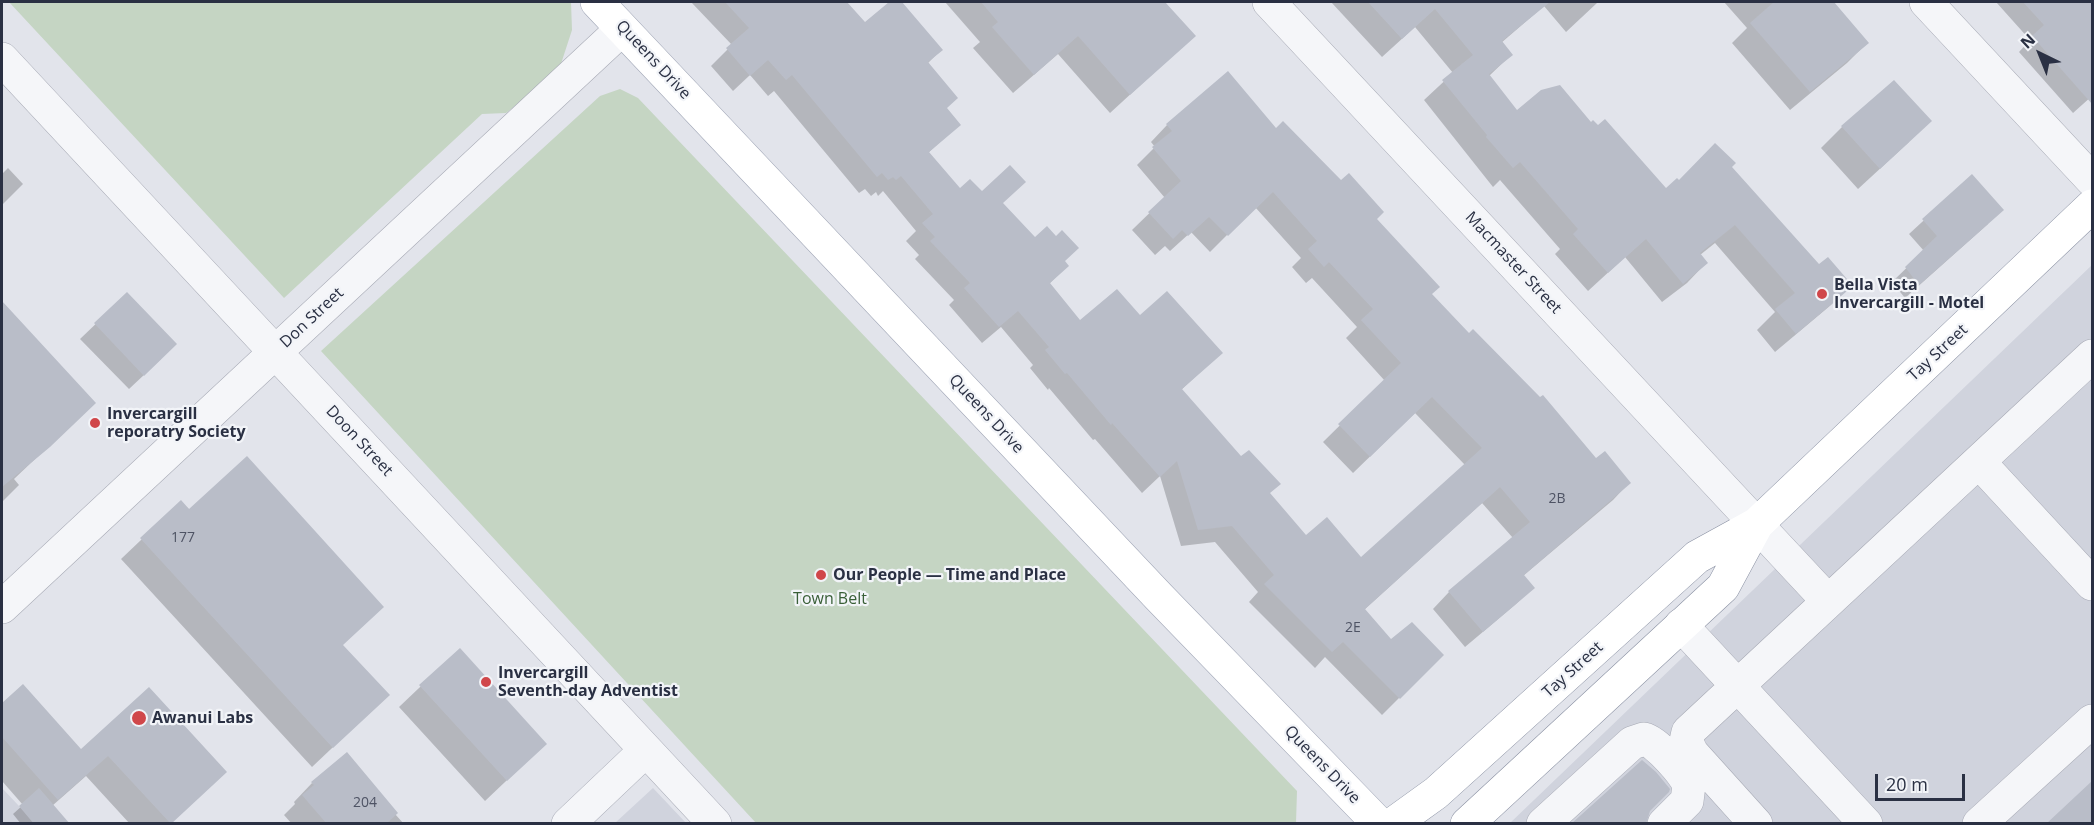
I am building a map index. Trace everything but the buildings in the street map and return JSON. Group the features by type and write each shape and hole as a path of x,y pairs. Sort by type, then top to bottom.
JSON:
{"main road":[{"name":"Queens Drive","path":"597,2 1159,597 1379,824"},
{"name":"Tay Street","path":"1393,824 1436,794 1697,557 1757,524 2092,206"},
{"name":"Tay Street","path":"1467,824 1723,587 1757,524"}],"street":[{"name":"Macmaster Street","path":"1269,2 1828,602"},
{"path":"1926,2 2092,180"},
{"name":"Don Street","path":"2,607 622,29"},
{"name":"Doon Street","path":"2,59 715,824"},
{"path":"1664,824 1687,801 1693,771 1686,741 1688,732 2092,356"},
{"path":"1979,462 2092,584"},
{"path":"1681,625 1866,824"},
{"path":"1979,824 2092,721"},
{"path":"1543,824 1638,740 1650,741 1693,771 1755,824"},
{"path":"568,824 646,750"}],"shaded area":[{"path":"2092,265 2092,823 1510,823"},
{"path":"2,788 35,823 2,823"},
{"path":"653,788 686,823 615,823"}],"green space":[{"path":"9,2 571,2 572,30 558,73 506,113 482,114 284,298"},
{"name":"Town Belt","path":"620,89 638,98 1297,791 1296,823 756,823 321,351 600,96"}],"place":[{"name":"Bella Vista Invercargill - Motel","path":"1822,294"},
{"name":"Invercargill reporatry Society","path":"95,423"},
{"name":"Our People — Time and Place","path":"821,575"},
{"name":"Invercargill Seventh-day Adventist","path":"486,682"},
{"name":"Awanui Labs","path":"139,718"}]}
